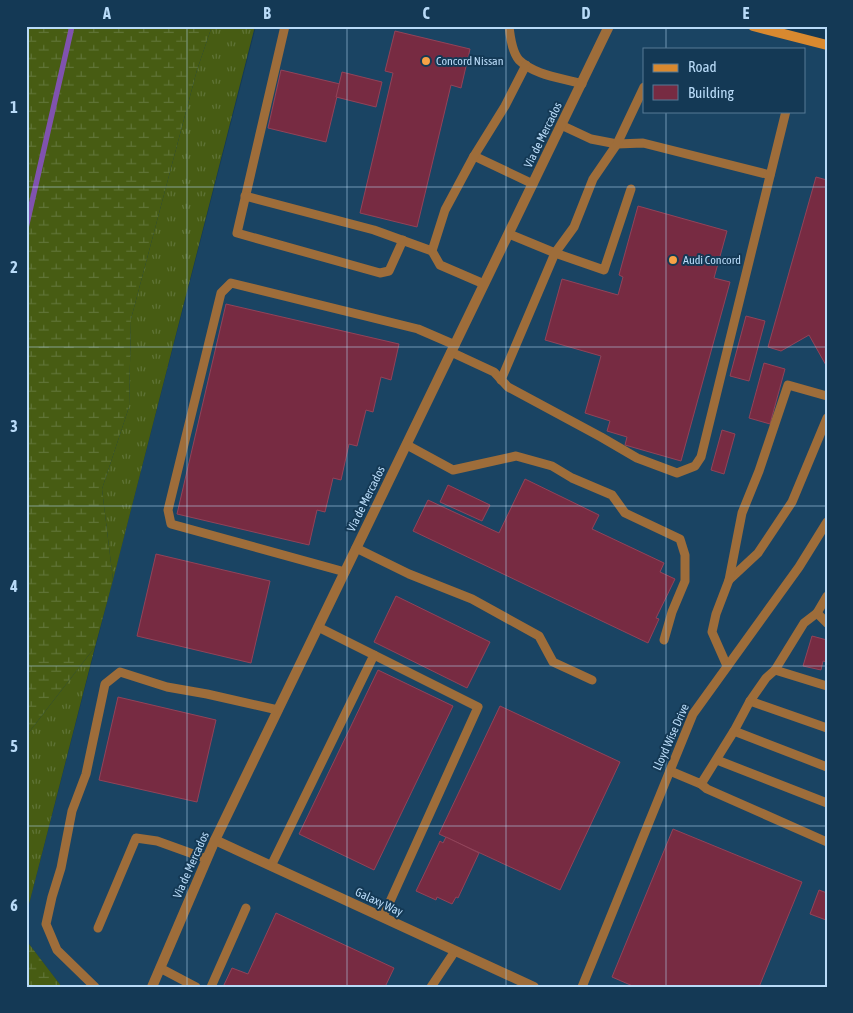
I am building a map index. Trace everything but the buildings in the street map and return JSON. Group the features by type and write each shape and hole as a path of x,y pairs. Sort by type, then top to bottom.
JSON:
{"main road":[{"path":"753,26 827,45"}],"street":[{"name":"Via de Mercados","path":"152,987 215,840 609,26"},
{"name":"Galaxy Way","path":"215,840 534,987"}],"lane":[{"path":"285,26 237,233 380,272 389,271 403,240"},
{"path":"509,26 510,39 518,59 531,69 582,84"},
{"path":"432,251 445,210 474,156 505,106 526,65"},
{"path":"501,380 555,253 574,227 593,179 617,144 643,89"},
{"path":"345,572 172,524 168,510 221,293 231,283 418,329 494,372 508,387 602,437 637,458 678,473 695,466 701,457 786,112"},
{"path":"562,125 591,139 617,144 643,143 770,175"},
{"path":"474,156 533,184"},
{"path":"509,234 604,270 631,189"},
{"path":"245,196 374,230 403,240 432,251 440,265 484,284"},
{"path":"727,666 712,632 716,614 729,580 742,513 759,471 788,385 827,396"},
{"path":"729,580 758,553 792,502 827,418"},
{"path":"407,445 453,470 516,456 552,466 572,478 612,495 625,513 680,539 685,555 685,581 672,612 664,640"},
{"name":"Lloyd Wise Drive","path":"582,987 693,714 799,567 826,524"},
{"path":"356,548 408,574 472,599 539,636 552,662 592,680"},
{"path":"700,784 717,760 750,701 766,678 775,670 804,623 817,613 827,596"},
{"path":"817,613 827,623"},
{"path":"318,627 478,707 383,918"},
{"path":"271,866 374,655"},
{"path":"775,670 827,686"},
{"path":"95,987 57,950 46,924 62,868 72,812 86,774 105,684 120,672 167,687 278,710"},
{"path":"750,701 827,728"},
{"path":"734,731 827,767"},
{"path":"717,760 827,803"},
{"path":"670,771 827,842"},
{"path":"98,928 136,838 157,841 207,859"},
{"path":"211,987 246,908"},
{"path":"431,987 455,951"},
{"path":"160,968 196,987"}],"shaded area":[{"path":"256,26 753,26 827,45 827,987 62,987 26,940 26,916"}],"green space":[{"path":"26,26 212,26 197,70 131,319 129,407 102,489 113,580 95,647 26,736"},
{"path":"212,26 255,26 113,580 102,489 129,407 131,319 197,70"},
{"path":"95,647 26,916 26,736"},
{"path":"26,940 62,987 26,987"}],"waterway":[{"path":"26,228 72,26"}],"place":[{"name":"Concord Nissan","path":"426,61"},
{"name":"Audi Concord","path":"673,260"}]}
